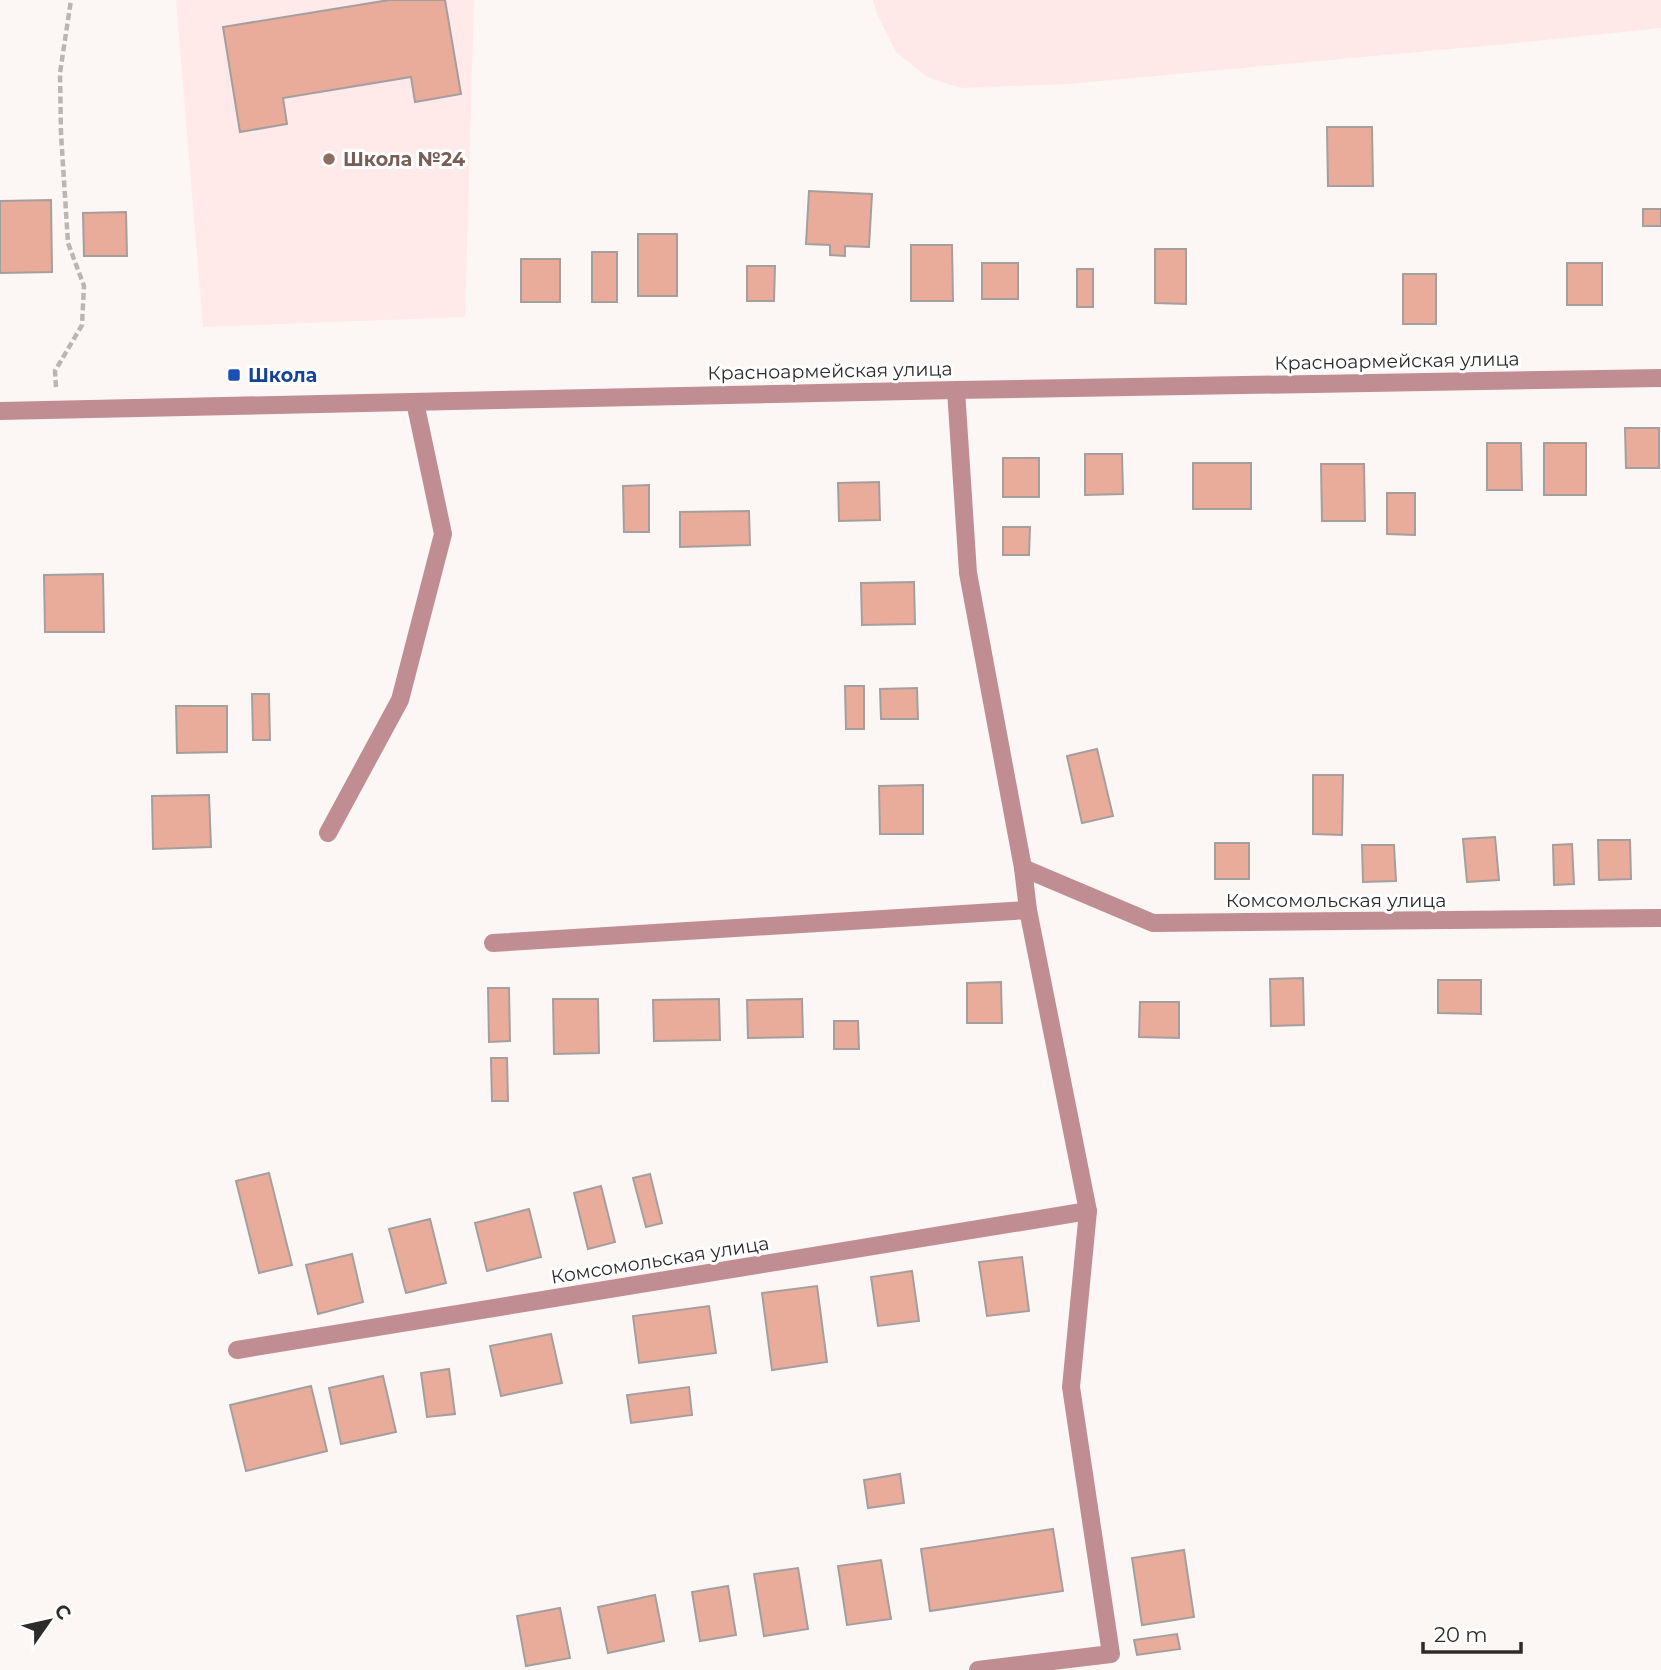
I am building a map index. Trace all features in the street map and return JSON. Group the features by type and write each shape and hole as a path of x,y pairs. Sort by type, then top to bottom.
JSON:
{"street":[{"name":"Красноармейская улица","path":"0,411 1661,378"},
{"path":"957,390 968,573 1023,868 1028,910 1088,1211 1071,1387 1111,1654 978,1670"},
{"path":"328,833 400,700 443,534 415,402"},
{"name":"Комсомольская улица","path":"1023,868 1153,922 1661,918"},
{"path":"493,943 1028,910"},
{"name":"Комсомольская улица","path":"237,1350 1088,1211"}],"path":[{"path":"57,409 55,371 82,325 83,286 68,243 61,134 60,73 71,0"}],"shaded area":[{"name":"Школа №24","path":"176,0 474,0 465,317 203,327"},
{"path":"873,0 1661,0 1661,28 1068,84 961,88 927,77 896,52 876,12"}],"building":[{"path":"389,0 445,0 461,94 415,102 411,77 283,98 287,124 240,132 223,27"},
{"path":"1327,127 1372,127 1373,186 1328,186"},
{"path":"809,191 872,194 869,247 845,246 845,256 830,255 830,245 806,244"},
{"path":"51,200 52,272 0,273 0,201"},
{"path":"1643,209 1661,209 1661,226 1643,226"},
{"path":"126,212 127,256 84,256 83,213"},
{"path":"638,234 677,234 677,296 638,296"},
{"path":"911,245 952,245 953,301 911,301"},
{"path":"1155,249 1186,249 1186,304 1155,303"},
{"path":"592,252 617,252 617,302 592,302"},
{"path":"521,259 560,259 560,302 521,302"},
{"path":"982,263 1018,263 1018,299 982,299"},
{"path":"1567,263 1602,263 1602,305 1567,305"},
{"path":"747,266 775,266 774,301 747,301"},
{"path":"1077,269 1093,269 1093,307 1077,307"},
{"path":"1403,274 1436,274 1436,324 1403,324"},
{"path":"1625,428 1659,428 1659,468 1626,468"},
{"path":"1487,443 1521,443 1522,490 1487,490"},
{"path":"1544,443 1586,443 1586,495 1544,495"},
{"path":"1085,454 1122,454 1123,494 1085,495"},
{"path":"1003,458 1039,458 1039,497 1003,497"},
{"path":"1193,463 1251,463 1251,509 1193,509"},
{"path":"1321,464 1364,464 1365,521 1322,521"},
{"path":"879,482 880,520 839,521 838,483"},
{"path":"649,485 649,532 624,532 623,486"},
{"path":"1387,493 1415,493 1415,535 1387,534"},
{"path":"749,511 750,545 680,547 680,512"},
{"path":"1003,527 1030,527 1029,555 1003,555"},
{"path":"103,574 104,632 45,632 44,575"},
{"path":"914,582 915,624 862,625 861,583"},
{"path":"845,686 864,686 864,729 846,729"},
{"path":"917,688 918,719 881,719 880,689"},
{"path":"252,694 269,694 270,740 253,740"},
{"path":"176,706 227,706 227,752 177,753"},
{"path":"1097,749 1113,816 1082,823 1067,756"},
{"path":"1313,775 1343,775 1342,835 1313,834"},
{"path":"923,785 923,834 880,834 879,786"},
{"path":"209,795 211,847 153,849 152,796"},
{"path":"1495,837 1499,880 1467,882 1463,839"},
{"path":"1598,840 1630,840 1631,879 1599,880"},
{"path":"1215,843 1249,843 1249,879 1215,879"},
{"path":"1572,844 1574,884 1554,885 1553,845"},
{"path":"1362,845 1394,845 1396,881 1363,882"},
{"path":"1303,978 1304,1025 1271,1026 1270,979"},
{"path":"1438,980 1481,980 1481,1014 1438,1013"},
{"path":"1001,982 1002,1023 967,1023 967,983"},
{"path":"488,988 509,988 510,1041 489,1042"},
{"path":"553,999 598,999 599,1053 554,1054"},
{"path":"719,999 720,1040 654,1041 653,1000"},
{"path":"802,999 803,1037 748,1038 747,1000"},
{"path":"1140,1002 1179,1002 1179,1038 1139,1037"},
{"path":"834,1021 858,1021 859,1049 834,1049"},
{"path":"491,1058 507,1058 508,1101 492,1101"},
{"path":"269,1173 292,1265 259,1273 236,1181"},
{"path":"650,1174 662,1223 646,1227 633,1178"},
{"path":"601,1186 615,1242 588,1249 574,1193"},
{"path":"529,1209 541,1257 487,1271 475,1223"},
{"path":"430,1219 446,1283 406,1293 389,1229"},
{"path":"352,1254 363,1302 318,1314 306,1265"},
{"path":"1022,1257 1029,1311 987,1316 979,1262"},
{"path":"912,1271 919,1321 878,1326 871,1277"},
{"path":"817,1286 827,1362 772,1370 762,1293"},
{"path":"709,1306 716,1353 639,1363 633,1316"},
{"path":"551,1334 562,1383 501,1396 490,1346"},
{"path":"449,1369 455,1414 427,1417 421,1373"},
{"path":"383,1376 396,1432 341,1444 329,1388"},
{"path":"311,1386 327,1451 246,1471 230,1405"},
{"path":"689,1387 692,1415 631,1423 627,1395"},
{"path":"900,1474 904,1503 868,1508 864,1480"},
{"path":"1053,1529 1063,1591 930,1611 921,1549"},
{"path":"1184,1550 1194,1617 1142,1625 1132,1558"},
{"path":"881,1560 891,1619 847,1625 838,1566"},
{"path":"798,1568 808,1629 764,1636 754,1574"},
{"path":"728,1586 736,1635 700,1641 692,1592"},
{"path":"655,1595 664,1641 608,1653 598,1607"},
{"path":"560,1608 570,1658 526,1666 517,1616"},
{"path":"1177,1634 1180,1649 1137,1655 1134,1640"}],"place":[{"name":"Школа №24","path":"329,159"},
{"name":"Школа","path":"234,375"}]}
